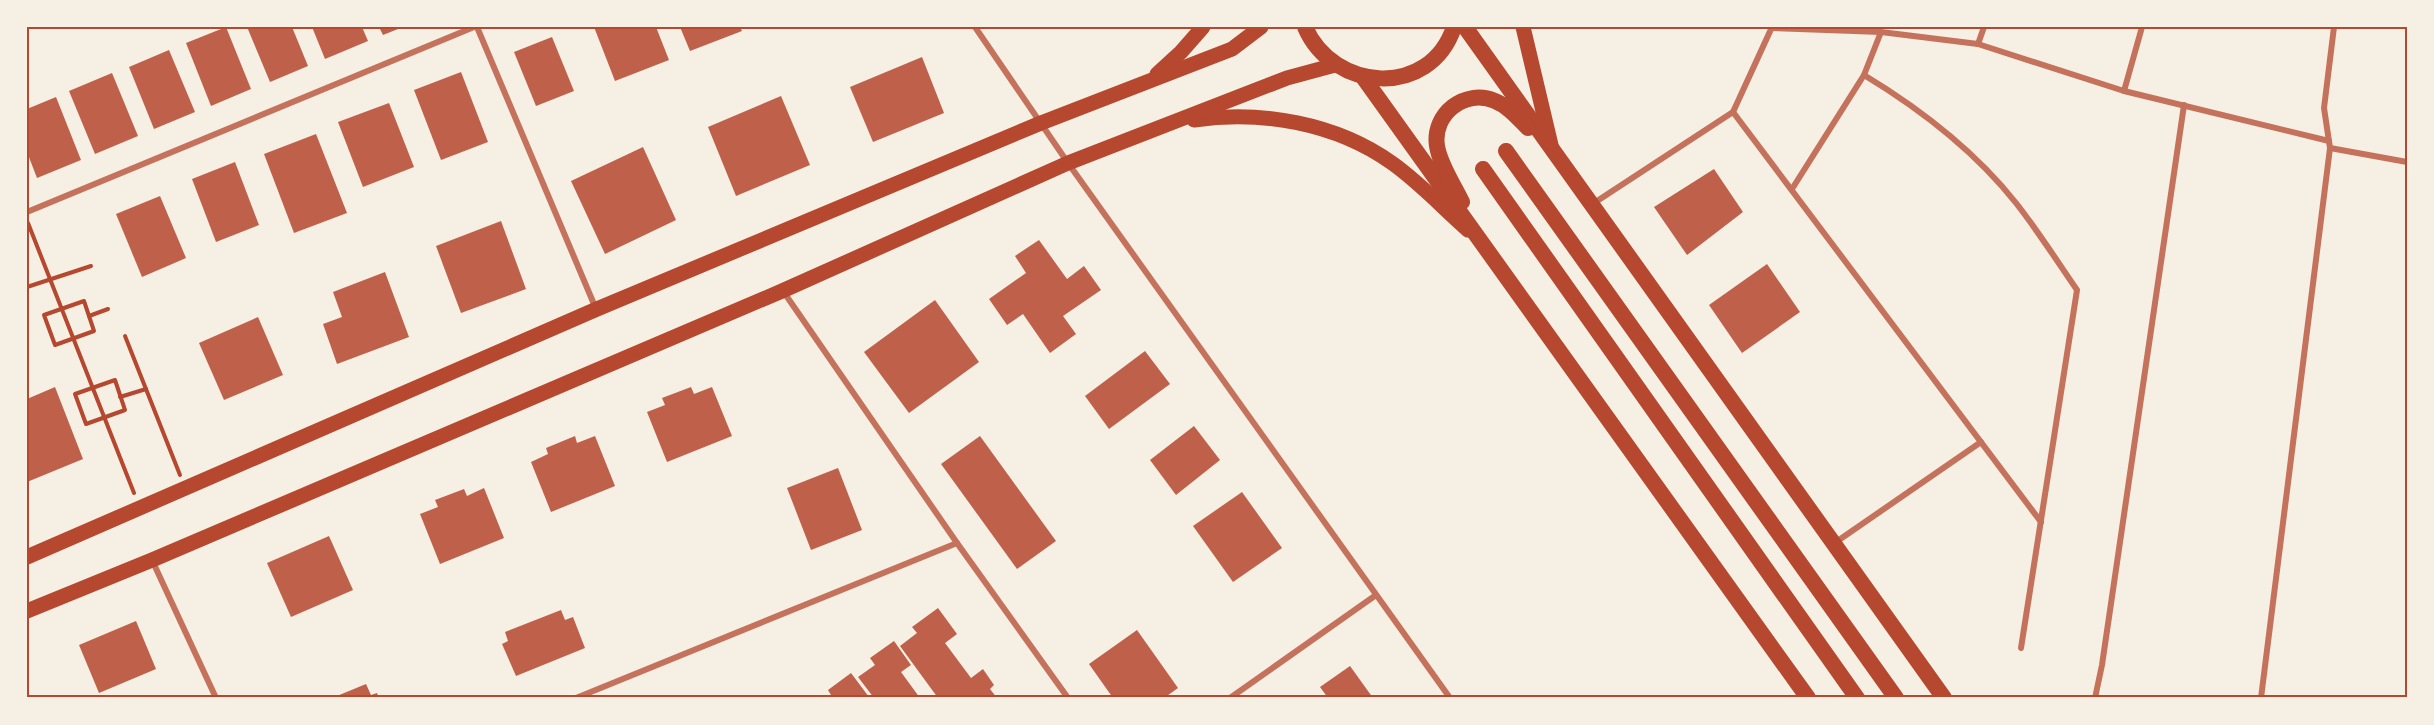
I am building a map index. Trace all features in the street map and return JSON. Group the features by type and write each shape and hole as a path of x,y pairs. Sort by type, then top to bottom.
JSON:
{"highway":[{"path":"1305,27 1313,42 1335,65 1363,77 1378,79 1394,78 1423,66 1445,45 1454,27"},
{"path":"1465,27 1944,698"},
{"path":"1363,77 1808,698"},
{"path":"1483,244 1440,156 1437,134 1446,114 1463,100 1484,98 1495,100 1552,151"},
{"path":"1506,151 1896,698"},
{"path":"1483,169 1857,698"},
{"path":"1928,676 1938,698"}],"main road":[{"path":"1149,80 1181,52 1203,27"},
{"path":"27,558 597,309 1041,123 1232,49 1261,27"},
{"path":"1522,27 1552,151"},
{"path":"27,611 152,560 782,291 1068,164 1287,78 1335,65"},
{"path":"1173,123 1209,118 1254,118 1293,122 1346,138 1392,162 1483,244"}],"street":[{"path":"27,212 475,27 597,309"},
{"path":"975,27 1068,164 1450,698"},
{"path":"1591,205 1733,112 1772,27 1881,32 1978,44 2124,91 2407,162"},
{"path":"1978,44 1984,27"},
{"path":"2124,91 2142,27"},
{"path":"2261,698 2329,144 2324,108 2334,27"},
{"path":"1792,189 1864,75 1881,32"},
{"path":"1864,75 1917,109 1966,149 2016,203 2077,290 2021,648"},
{"path":"2095,698 2142,402 2184,105"},
{"path":"1733,112 2041,522"},
{"path":"782,291 1068,698"},
{"path":"1833,544 1981,442"},
{"path":"576,698 957,543"},
{"path":"152,560 216,698"},
{"path":"1230,698 1376,595"}],"path":[{"path":"27,220 141,510"},
{"path":"27,287 91,266"},
{"path":"84,301 94,331 55,345 44,315 63,309 84,301"},
{"path":"89,316 108,309"},
{"path":"125,336 186,490"},
{"path":"115,380 125,410 86,424 75,394 94,388 115,380"},
{"path":"120,397 146,389"}],"building":[{"path":"226,27 251,89 211,106 186,43"},
{"path":"247,27 292,27 308,66 270,82"},
{"path":"312,27 362,27 368,41 325,59"},
{"path":"379,27 403,27 383,35"},
{"path":"594,27 656,27 669,60 615,81"},
{"path":"680,27 740,27 742,31 690,51"},
{"path":"552,37 574,91 536,106 514,52"},
{"path":"169,50 195,112 154,129 129,67"},
{"path":"922,57 944,113 873,142 850,87"},
{"path":"461,72 488,142 441,160 414,90"},
{"path":"112,73 138,136 95,154 69,91"},
{"path":"781,96 810,165 736,196 708,127"},
{"path":"56,97 81,160 37,178 27,152 27,109"},
{"path":"389,103 414,167 363,187 338,122"},
{"path":"316,134 347,213 294,233 264,154"},
{"path":"643,147 676,220 605,254 571,181"},
{"path":"235,162 259,225 216,242 192,179"},
{"path":"1714,169 1743,212 1687,255 1654,207"},
{"path":"160,196 186,258 142,277 116,214"},
{"path":"501,221 526,289 461,313 436,246"},
{"path":"1039,240 1067,279 1084,266 1101,290 1063,316 1076,334 1050,353 1023,314 1007,325 989,299 1026,273 1015,256"},
{"path":"1767,264 1800,312 1742,353 1709,305"},
{"path":"385,272 409,337 337,364 323,324 342,317 333,292"},
{"path":"935,300 979,362 909,413 864,352"},
{"path":"258,317 283,375 224,400 199,343"},
{"path":"1145,351 1170,384 1109,429 1085,396"},
{"path":"55,387 83,459 27,482 27,399"},
{"path":"691,387 694,394 712,387 732,436 667,462 647,412 665,405 662,398"},
{"path":"1194,426 1220,460 1176,495 1150,460"},
{"path":"575,436 577,443 595,436 615,486 551,512 531,462 548,454 546,448"},
{"path":"980,436 1056,541 1017,569 941,464"},
{"path":"838,468 862,530 811,550 787,488"},
{"path":"484,488 504,538 440,564 420,514 438,507 435,500 464,489 467,496"},
{"path":"1242,492 1282,548 1233,582 1193,526"},
{"path":"329,536 353,590 291,617 267,563"},
{"path":"938,608 957,634 945,643 971,678 983,669 994,685 990,689 997,698 938,698 900,646 917,633 912,627"},
{"path":"561,610 565,620 573,617 585,648 516,676 502,644 508,641 505,632"},
{"path":"136,621 156,669 99,693 79,645"},
{"path":"1137,630 1178,688 1164,698 1113,698 1089,664"},
{"path":"894,641 911,665 901,672 920,698 874,698 858,677 875,665 870,658"},
{"path":"1350,666 1373,698 1328,698 1320,687"},
{"path":"851,673 869,697 827,698 831,695 828,690"},
{"path":"366,684 371,695 377,693 379,698 332,698"}]}
